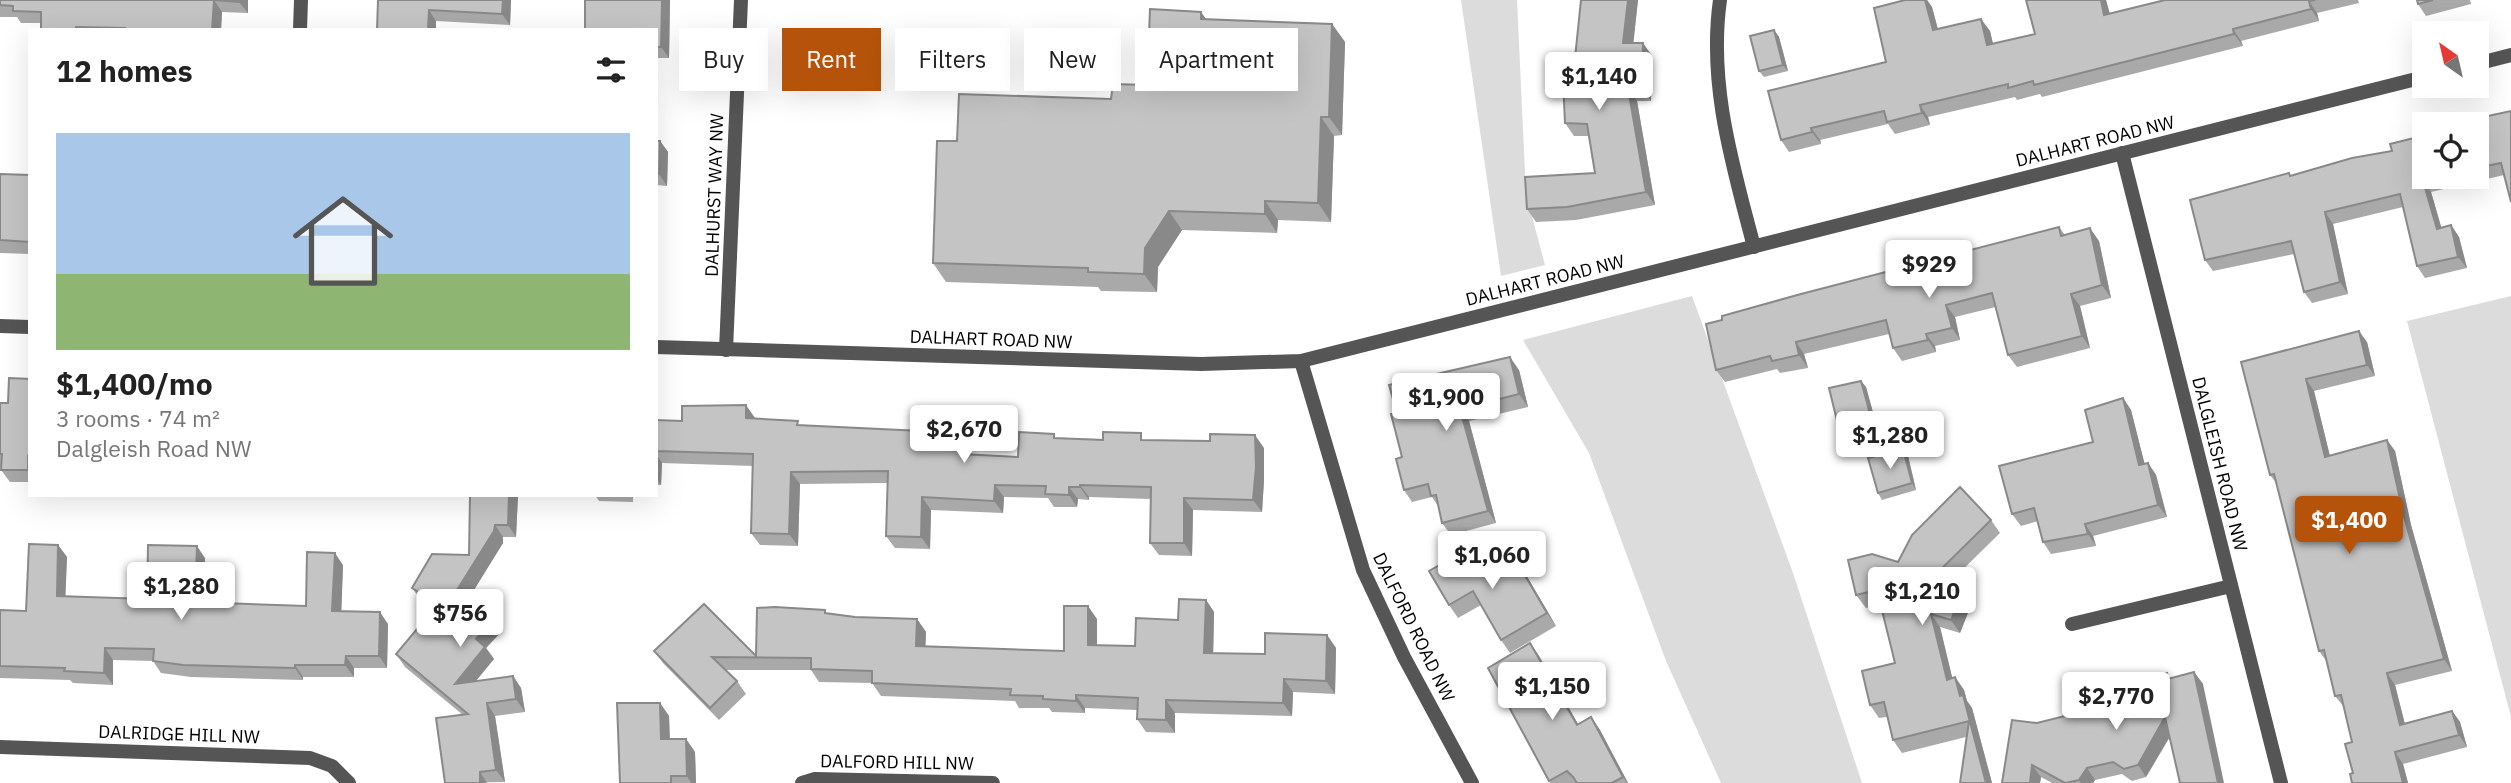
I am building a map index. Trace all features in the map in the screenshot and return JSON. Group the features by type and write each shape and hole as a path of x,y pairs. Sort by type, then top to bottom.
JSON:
{"street":[{"path":"300,28 301,0"},
{"name":"DALHURST WAY NW","path":"726,350 741,0"},
{"path":"1720,0 1716,27 1722,121 1754,247"},
{"path":"2489,61 2511,55"},
{"name":"DALHART ROAD NW","path":"658,347 1226,365 1301,361 2412,80"},
{"name":"DALGLEISH ROAD NW","path":"2122,153 2281,783"},
{"path":"0,326 28,327"},
{"name":"DALFORD ROAD NW","path":"1301,361 1363,570 1404,657 1472,783"},
{"path":"2072,624 2231,586"},
{"name":"DALRIDGE HILL NW","path":"0,747 310,758 332,766 349,783"},
{"name":"DALFORD HILL NW","path":"802,783 815,779 993,783"}],"shaded area":[{"path":"1461,0 1517,0 1526,194 1545,265 1501,276"},
{"path":"1692,296 1793,573 1862,783 1721,783 1666,661 1589,453 1523,340"},
{"path":"2511,296 2511,717 2407,321"}],"building":[{"path":"0,0 214,0 212,28 41,28 41,12 13,11 13,6 0,5"},
{"path":"378,0 503,0 502,14 429,10 428,28 377,28"},
{"path":"585,0 662,0 661,47 658,47 658,28 585,28"},
{"path":"1581,0 1628,0 1623,43 1643,43 1642,89 1628,88 1646,192 1567,207 1527,209 1525,177 1595,173 1587,124 1565,123 1563,79 1566,79 1566,58 1575,58"},
{"path":"1905,0 1925,0 1933,30 1981,19 1987,45 2035,34 2026,0 2101,0 2104,15 2165,0 2315,0 2309,1 2311,9 2233,29 2234,34 2034,85 2033,81 2008,88 2008,84 1920,105 1922,113 1887,122 1884,111 1811,128 1812,132 1781,140 1768,91 1886,62 1874,8"},
{"path":"2417,0 2433,0 2418,4"},
{"path":"1150,9 1201,12 1201,19 1332,24 1329,117 1321,117 1318,203 1265,201 1265,214 1169,211 1145,248 1144,274 1088,272 1088,268 933,263 937,141 957,141 959,94 1111,99 1112,91 1121,91 1121,84 1135,85 1135,91 1298,91 1298,28 1149,28"},
{"path":"1774,30 1783,65 1759,71 1750,36"},
{"path":"2511,111 2511,202 2501,163 2489,165 2489,116"},
{"path":"2412,138 2412,189 2425,189 2437,229 2451,225 2458,257 2417,266 2400,194 2325,212 2340,282 2304,292 2291,241 2205,260 2190,200 2289,173 2290,176 2352,158 2392,151 2390,144"},
{"path":"658,141 660,141 659,174"},
{"path":"0,174 28,175 28,242 0,240"},
{"path":"2059,227 2061,236 2090,228 2102,285 2071,294 2082,336 2008,355 1992,293 1946,305 1952,328 1926,334 1928,340 1893,348 1886,320 1796,342 1799,355 1772,361 1770,356 1716,370 1706,324 1722,320 1722,316"},
{"path":"2359,331 2367,365 2306,379 2325,457 2387,440 2403,513 2444,659 2387,673 2400,725 2452,711 2459,735 2395,752 2403,783 2352,783 2350,774 2353,773 2345,744 2352,742 2341,695 2335,696 2324,650 2319,651 2274,474 2270,475 2241,362"},
{"path":"1510,357 1519,394 1460,409 1488,511 1442,523 1436,495 1431,496 1428,484 1404,490 1396,459 1402,457 1391,414 1397,413 1389,385"},
{"path":"9,378 28,379 28,470 1,470 0,403 8,403"},
{"path":"1861,381 1872,421 1839,429 1829,388"},
{"path":"2123,398 2139,465 2148,463 2158,505 2085,524 2088,534 2043,542 2034,508 2012,514 1999,466 2093,442 2085,410"},
{"path":"746,405 746,418 798,421 797,425 963,433 962,454 1018,457 1019,432 1054,434 1054,438 1103,440 1103,432 1141,433 1141,440 1210,441 1210,434 1255,435 1253,500 1184,498 1184,543 1150,543 1151,487 1080,485 1069,487 1069,495 1045,494 1046,486 995,485 994,501 922,497 921,537 886,536 888,471 791,472 789,534 751,533 753,454 658,451 658,420 682,421 682,406"},
{"path":"1903,449 1912,483 1878,493 1868,458"},
{"path":"1960,487 1991,520 1934,576 1964,587 1951,620 1931,614 1947,680 1955,677 1960,696 1963,695 1986,783 1960,783 1969,721 1893,740 1884,702 1870,705 1862,671 1895,663 1877,590 1856,595 1848,560 1872,554 1898,562 1912,535"},
{"path":"470,497 509,497 508,525 495,525 494,531 457,590 492,620 476,639 485,647 455,684 513,676 516,699 487,703 496,770 480,772 480,783 445,783 436,718 468,714 396,654 438,604 412,588 432,554 469,555"},
{"path":"29,544 58,545 57,596 147,599 148,545 197,546 195,602 306,606 307,552 335,553 332,611 380,612 379,656 346,656 345,665 295,665 295,668 183,665 153,661 154,649 105,648 104,673 64,671 65,668 0,666 0,610 26,611"},
{"path":"1510,550 1547,613 1501,640 1473,591 1449,605 1429,571 1462,552 1473,571"},
{"path":"1179,599 1206,600 1204,653 1265,654 1265,633 1327,635 1326,681 1284,679 1283,703 1166,700 1166,720 1137,719 1138,698 1076,695 1076,701 1010,695 1011,689 872,683 872,671 811,669 811,658 712,657 737,681 710,708 654,651 704,604 756,656 757,608 775,607 825,610 825,613 855,617 917,619 916,646 1064,651 1064,606 1088,606 1088,645 1135,646 1136,618 1178,620"},
{"path":"1530,643 1577,725 1591,717 1623,777 1612,783 1577,783 1567,771 1549,781 1488,668"},
{"path":"2194,672 2218,783 2180,783 2165,717 2138,765 2124,769 2113,762 2087,768 2079,780 2065,783 2032,765 2030,783 2002,783 2012,720 2037,723 2089,710 2084,686 2126,677 2127,683 2167,673 2168,679"},
{"path":"617,703 660,703 661,739 686,739 687,776 671,776 671,783 620,783"}]}
